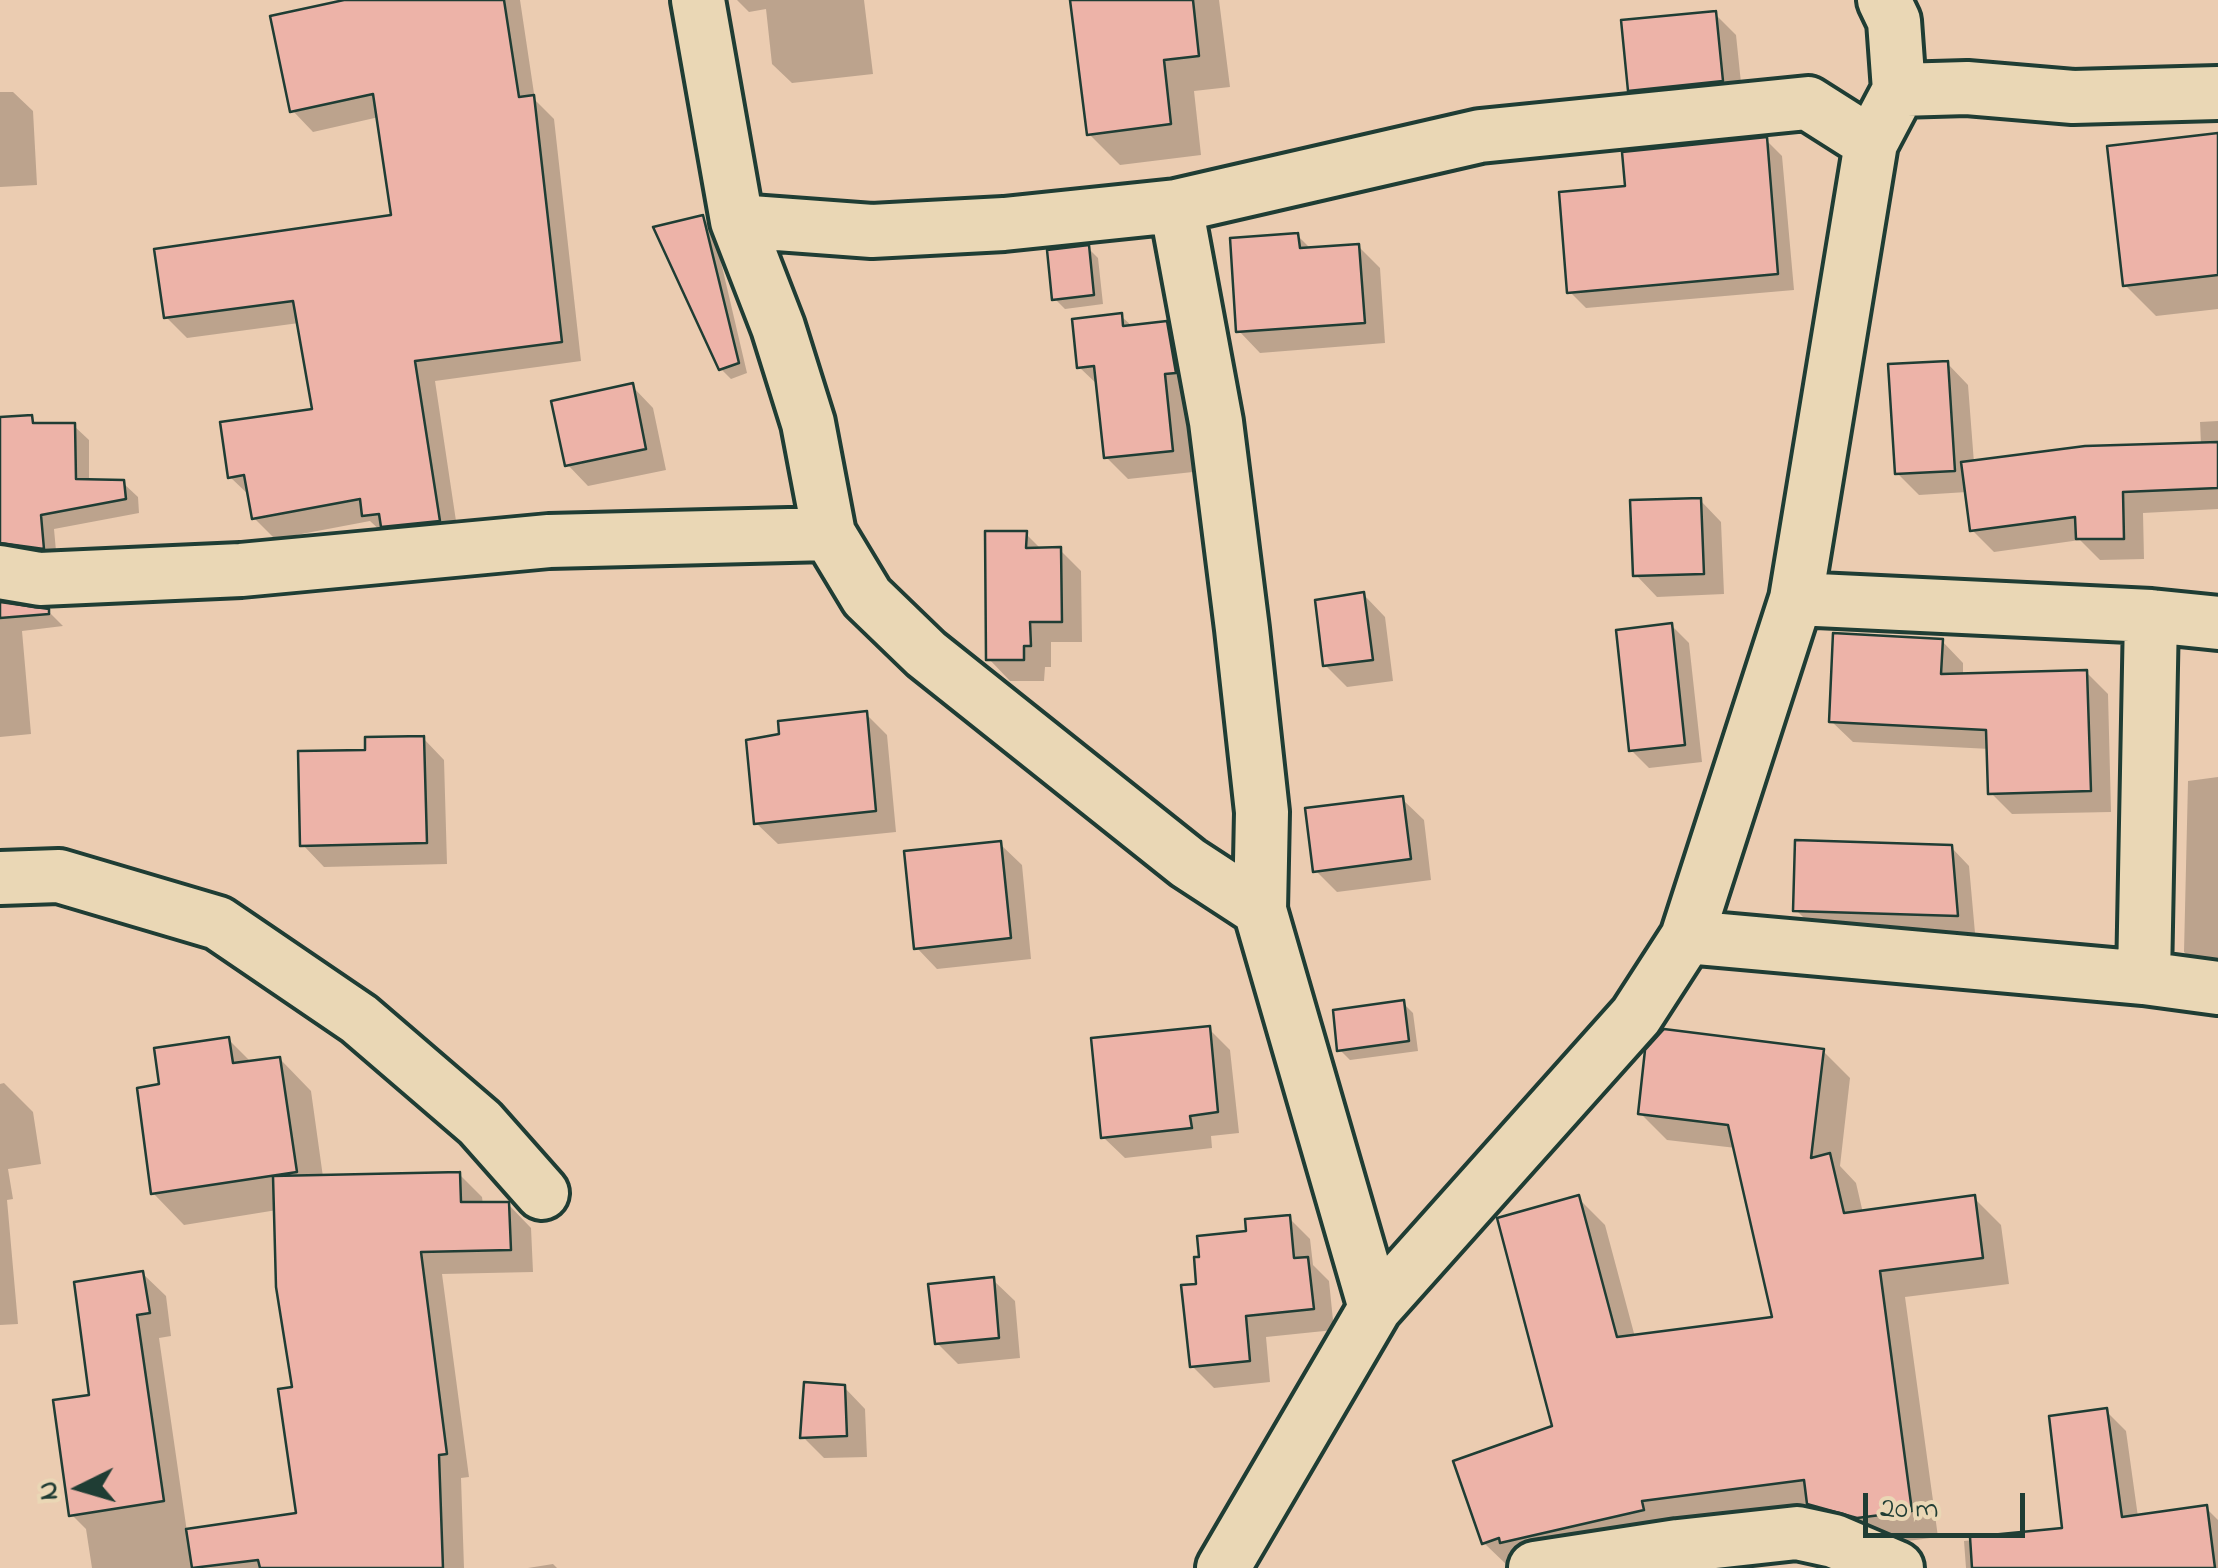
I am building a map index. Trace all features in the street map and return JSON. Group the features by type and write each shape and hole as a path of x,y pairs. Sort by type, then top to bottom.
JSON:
{"street":[{"path":"698,0 738,221 808,422 829,534 868,597 926,654 1188,863 1260,910"},
{"path":"1223,1568 1375,1308 1636,1016 1687,937 1796,599 1872,144 1898,90 1894,21 1884,0"},
{"path":"1898,90 1967,88 2074,97 2218,93"},
{"path":"738,221 872,231 1004,224 1176,206 1480,136 1808,103 1872,144"},
{"path":"1176,206 1216,422 1242,630 1262,812 1260,910 1375,1308"},
{"path":"0,572 40,578 222,571 548,541 829,534"},
{"path":"1796,599 2150,616 2218,624"},
{"path":"2144,978 2150,616"},
{"path":"0,878 59,876 218,923 359,1019 480,1123 542,1194"},
{"path":"1687,937 2218,988"},
{"path":"1535,1568 1797,1533 1834,1541 1896,1568"}],"building":[{"path":"344,0 504,0 519,97 534,95 562,342 415,361 440,521 381,527 379,514 362,516 360,499 252,519 244,475 228,478 220,422 312,409 293,301 164,318 154,249 391,215 373,94 290,112 270,16"},
{"path":"1070,0 1193,0 1199,56 1164,60 1171,124 1087,135"},
{"path":"1716,11 1723,81 1628,91 1621,20"},
{"path":"2218,133 2218,275 2123,286 2107,146"},
{"path":"1767,137 1778,274 1567,293 1559,192 1625,186 1622,152"},
{"path":"703,215 739,363 719,370 653,227"},
{"path":"1298,233 1300,248 1359,244 1365,323 1236,332 1230,238"},
{"path":"1089,245 1094,295 1052,300 1047,250"},
{"path":"1122,313 1123,326 1167,321 1176,373 1165,374 1173,451 1104,458 1094,366 1077,368 1072,319"},
{"path":"1948,361 1955,471 1895,474 1888,364"},
{"path":"633,383 646,449 565,466 551,401"},
{"path":"32,415 33,423 75,423 76,479 124,480 126,499 41,515 44,549 0,543 0,417"},
{"path":"2218,442 2218,488 2123,492 2124,539 2076,539 2075,517 1970,531 1961,462 2085,446"},
{"path":"1701,498 1704,574 1633,576 1630,500"},
{"path":"985,531 1027,531 1026,548 1061,547 1062,622 1030,622 1031,646 1024,646 1024,660 986,660"},
{"path":"1364,592 1373,660 1323,666 1315,600"},
{"path":"0,602 49,609 49,614 0,618"},
{"path":"1672,623 1685,745 1629,751 1616,630"},
{"path":"1833,633 1943,639 1941,674 2087,670 2091,791 1988,794 1986,730 1829,722"},
{"path":"867,711 876,811 754,824 746,740 779,734 778,721"},
{"path":"424,736 427,843 300,846 298,751 365,750 365,737"},
{"path":"1403,796 1411,859 1313,872 1305,808"},
{"path":"1795,840 1952,845 1958,916 1793,911"},
{"path":"1001,841 1011,938 914,949 904,851"},
{"path":"1404,1000 1409,1041 1337,1051 1333,1010"},
{"path":"1210,1026 1218,1112 1190,1116 1192,1128 1101,1138 1091,1038"},
{"path":"1664,1029 1824,1049 1811,1158 1830,1153 1844,1213 1975,1195 1983,1258 1880,1271 1912,1511 1857,1518 1807,1504 1804,1480 1642,1501 1644,1510 1482,1544 1453,1461 1552,1426 1497,1218 1579,1195 1617,1337 1772,1317 1728,1125 1638,1114 1645,1050"},
{"path":"229,1037 233,1063 280,1057 297,1172 151,1194 137,1088 159,1084 154,1048"},
{"path":"460,1172 461,1202 509,1202 511,1250 421,1252 447,1454 439,1455 443,1568 260,1568 258,1560 192,1568 186,1529 296,1513 278,1389 292,1387 276,1287 273,1176"},
{"path":"1290,1215 1294,1258 1308,1257 1314,1309 1246,1316 1250,1361 1190,1367 1181,1285 1196,1284 1197,1236 1246,1231 1245,1219"},
{"path":"143,1271 150,1313 137,1315 164,1501 69,1516 53,1400 89,1395 74,1282"},
{"path":"994,1277 999,1338 935,1344 928,1284"},
{"path":"804,1382 845,1385 847,1436 800,1438"},
{"path":"2107,1408 2122,1517 2207,1505 2215,1568 1972,1568 1970,1537 2062,1528 2049,1416"}]}
